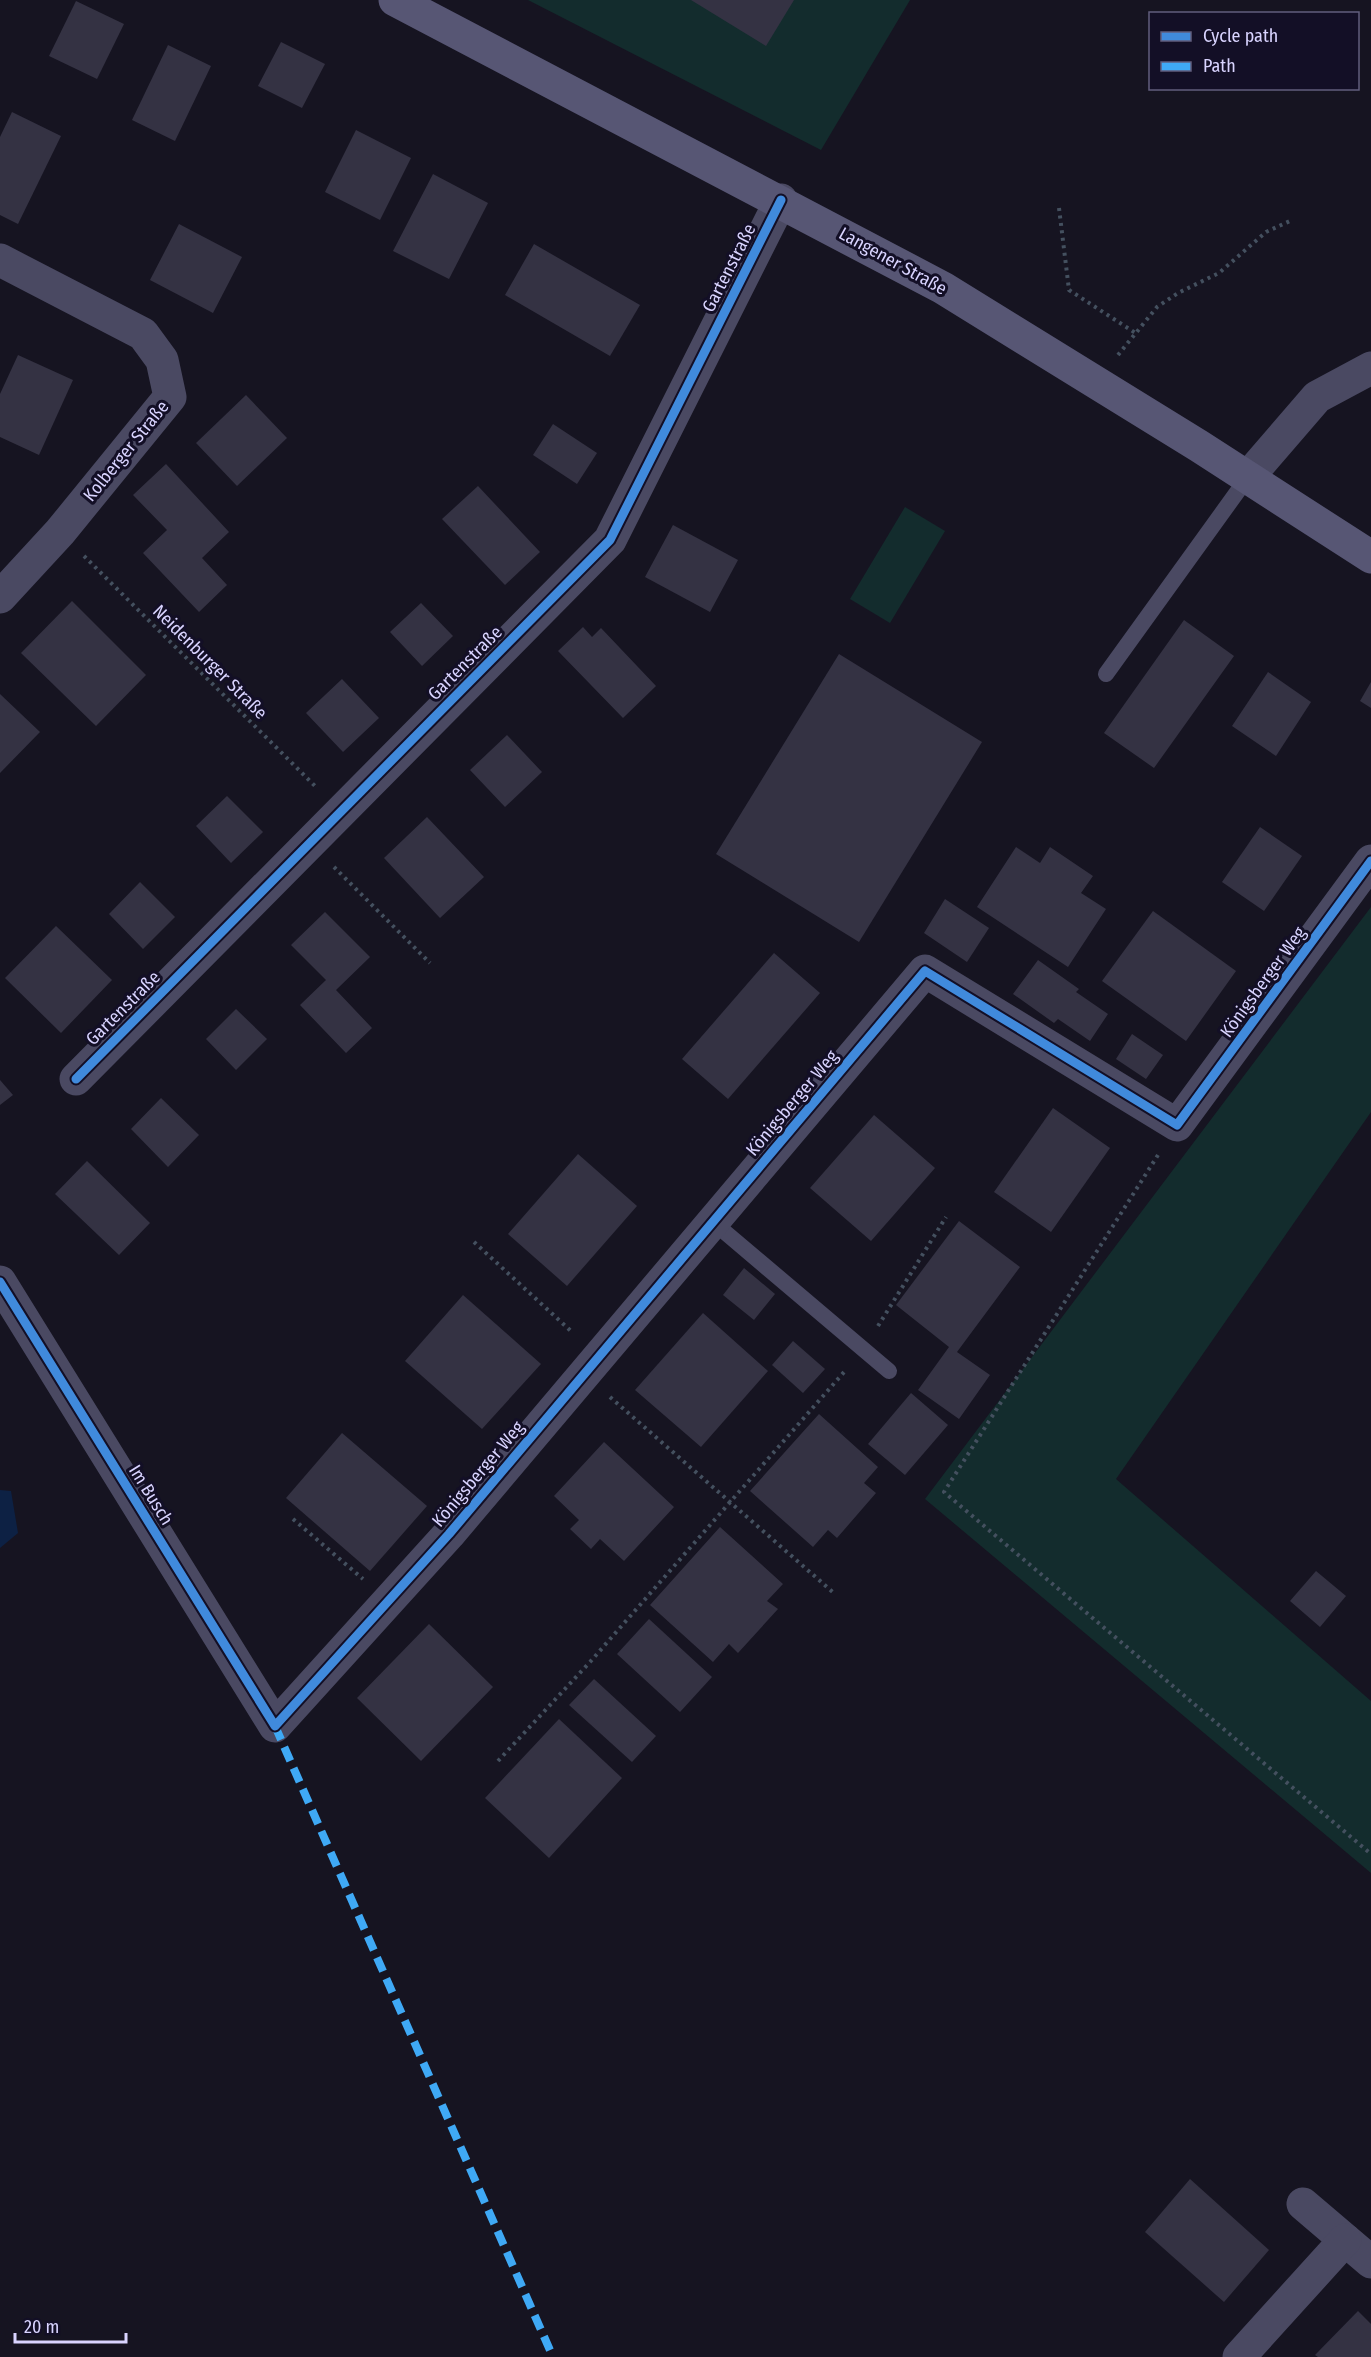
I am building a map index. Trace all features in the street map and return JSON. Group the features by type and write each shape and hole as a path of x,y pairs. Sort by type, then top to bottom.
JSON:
{"main road":[{"name":"Langener Straße","path":"395,0 943,288 1248,477 1371,557"}],"street":[{"name":"Gartenstraße","path":"76,1079 610,540 781,201"},
{"name":"Kolberger Straße","path":"0,260 143,334 162,360 170,398 60,532 0,597"},
{"path":"1248,477 1317,397 1371,368"},
{"name":"Königsberger Weg","path":"275,1726 449,1534 925,971 1177,1125 1371,861"},
{"name":"Im Busch","path":"0,1282 275,1726"},
{"path":"1302,2204 1371,2262"},
{"path":"1239,2357 1345,2240"}],"lane":[{"path":"1106,674 1248,477"},
{"path":"713,1222 889,1371"}],"path":[{"path":"1059,208 1070,290 1137,334"},
{"path":"1099,385 1157,307 1178,293 1220,273 1266,232 1290,221"},
{"path":"310,843 430,963"},
{"path":"1177,1125 944,1492 1371,1854"},
{"path":"498,1761 590,1662 864,1350 946,1217"},
{"path":"474,1242 592,1366 731,1503 835,1594"},
{"path":"293,1519 388,1601"}],"green space":[{"path":"528,0 910,0 821,150"},
{"path":"905,507 945,531 890,623 850,599"},
{"path":"1371,907 1371,1112 1116,1479 1371,1701 1371,1873 925,1499"}],"water":[{"path":"0,1490 11,1491 18,1533 0,1548"}],"building":[{"path":"691,0 794,0 766,46"},
{"path":"76,1 124,24 97,79 49,56"},
{"path":"281,42 325,64 302,108 258,86"},
{"path":"168,45 211,66 175,141 132,120"},
{"path":"12,112 61,136 18,224 0,215 0,137"},
{"path":"356,130 411,158 380,220 325,192"},
{"path":"433,174 488,203 449,279 393,251"},
{"path":"179,224 242,257 213,313 150,280"},
{"path":"534,244 640,305 610,356 505,295"},
{"path":"18,355 73,380 39,455 0,437 0,394"},
{"path":"246,395 287,438 237,486 196,443"},
{"path":"553,424 597,453 577,484 533,455"},
{"path":"166,464 229,532 202,558 227,585 199,612 143,553 167,530 133,495"},
{"path":"478,486 540,552 505,585 442,519"},
{"path":"673,525 738,560 710,612 645,577"},
{"path":"72,601 146,675 96,726 21,653"},
{"path":"421,603 453,636 422,666 390,632"},
{"path":"1184,620 1234,656 1154,768 1104,733"},
{"path":"583,627 592,637 601,628 656,686 623,718 558,651"},
{"path":"839,654 982,742 859,942 716,854"},
{"path":"1268,672 1311,702 1276,756 1232,726"},
{"path":"342,679 379,718 343,752 306,713"},
{"path":"1371,682 1371,708 1360,701"},
{"path":"0,694 40,732 0,773"},
{"path":"507,735 542,772 505,807 470,770"},
{"path":"227,796 263,832 231,863 196,826"},
{"path":"427,817 484,877 440,918 384,858"},
{"path":"1260,827 1302,856 1264,911 1222,882"},
{"path":"1016,847 1040,863 1050,847 1093,876 1081,893 1106,909 1068,967 977,907"},
{"path":"140,882 175,917 143,949 109,914"},
{"path":"945,899 989,928 967,962 924,933"},
{"path":"1153,911 1236,971 1186,1041 1102,981"},
{"path":"325,912 370,957 336,990 372,1028 346,1053 300,1005 326,980 291,945"},
{"path":"56,926 112,980 61,1033 5,978"},
{"path":"774,953 820,993 728,1099 682,1059"},
{"path":"1038,960 1079,989 1076,992 1108,1014 1090,1041 1058,1019 1054,1023 1013,994"},
{"path":"236,1009 267,1039 236,1070 206,1039"},
{"path":"1132,1034 1163,1055 1146,1079 1116,1059"},
{"path":"0,1080 13,1095 0,1105"},
{"path":"161,1098 199,1135 168,1167 131,1129"},
{"path":"1053,1108 1110,1148 1051,1232 994,1192"},
{"path":"874,1115 935,1168 871,1241 810,1188"},
{"path":"578,1154 637,1206 567,1286 508,1234"},
{"path":"87,1161 150,1223 119,1255 55,1194"},
{"path":"959,1221 1020,1267 957,1352 990,1375 959,1419 918,1390 949,1347 896,1305"},
{"path":"744,1268 775,1294 754,1320 723,1295"},
{"path":"463,1295 541,1364 482,1429 405,1361"},
{"path":"703,1313 768,1371 701,1447 635,1390"},
{"path":"793,1341 825,1369 803,1393 772,1365"},
{"path":"911,1393 948,1425 905,1475 868,1444"},
{"path":"819,1414 878,1467 864,1483 876,1493 837,1538 828,1530 813,1547 750,1491"},
{"path":"342,1433 427,1506 370,1571 286,1498"},
{"path":"604,1442 674,1507 624,1561 600,1539 591,1549 570,1529 579,1520 554,1496"},
{"path":"720,1527 783,1584 767,1601 778,1609 738,1653 729,1644 713,1662 650,1605"},
{"path":"1316,1571 1346,1596 1320,1627 1290,1601"},
{"path":"649,1619 712,1677 680,1712 617,1654"},
{"path":"429,1624 493,1687 421,1761 357,1698"},
{"path":"594,1679 656,1736 632,1762 569,1705"},
{"path":"559,1719 622,1778 549,1858 485,1798"},
{"path":"1190,2179 1269,2250 1224,2302 1145,2232"},
{"path":"1358,2311 1371,2324 1371,2357 1318,2357 1315,2355"}],"marked path":[{"path":"275,1726 553,2357"}],"cycle path":[{"path":"76,1079 610,540 781,200"},
{"path":"0,1282 275,1726 449,1534 925,971 1177,1125 1371,861"}]}
